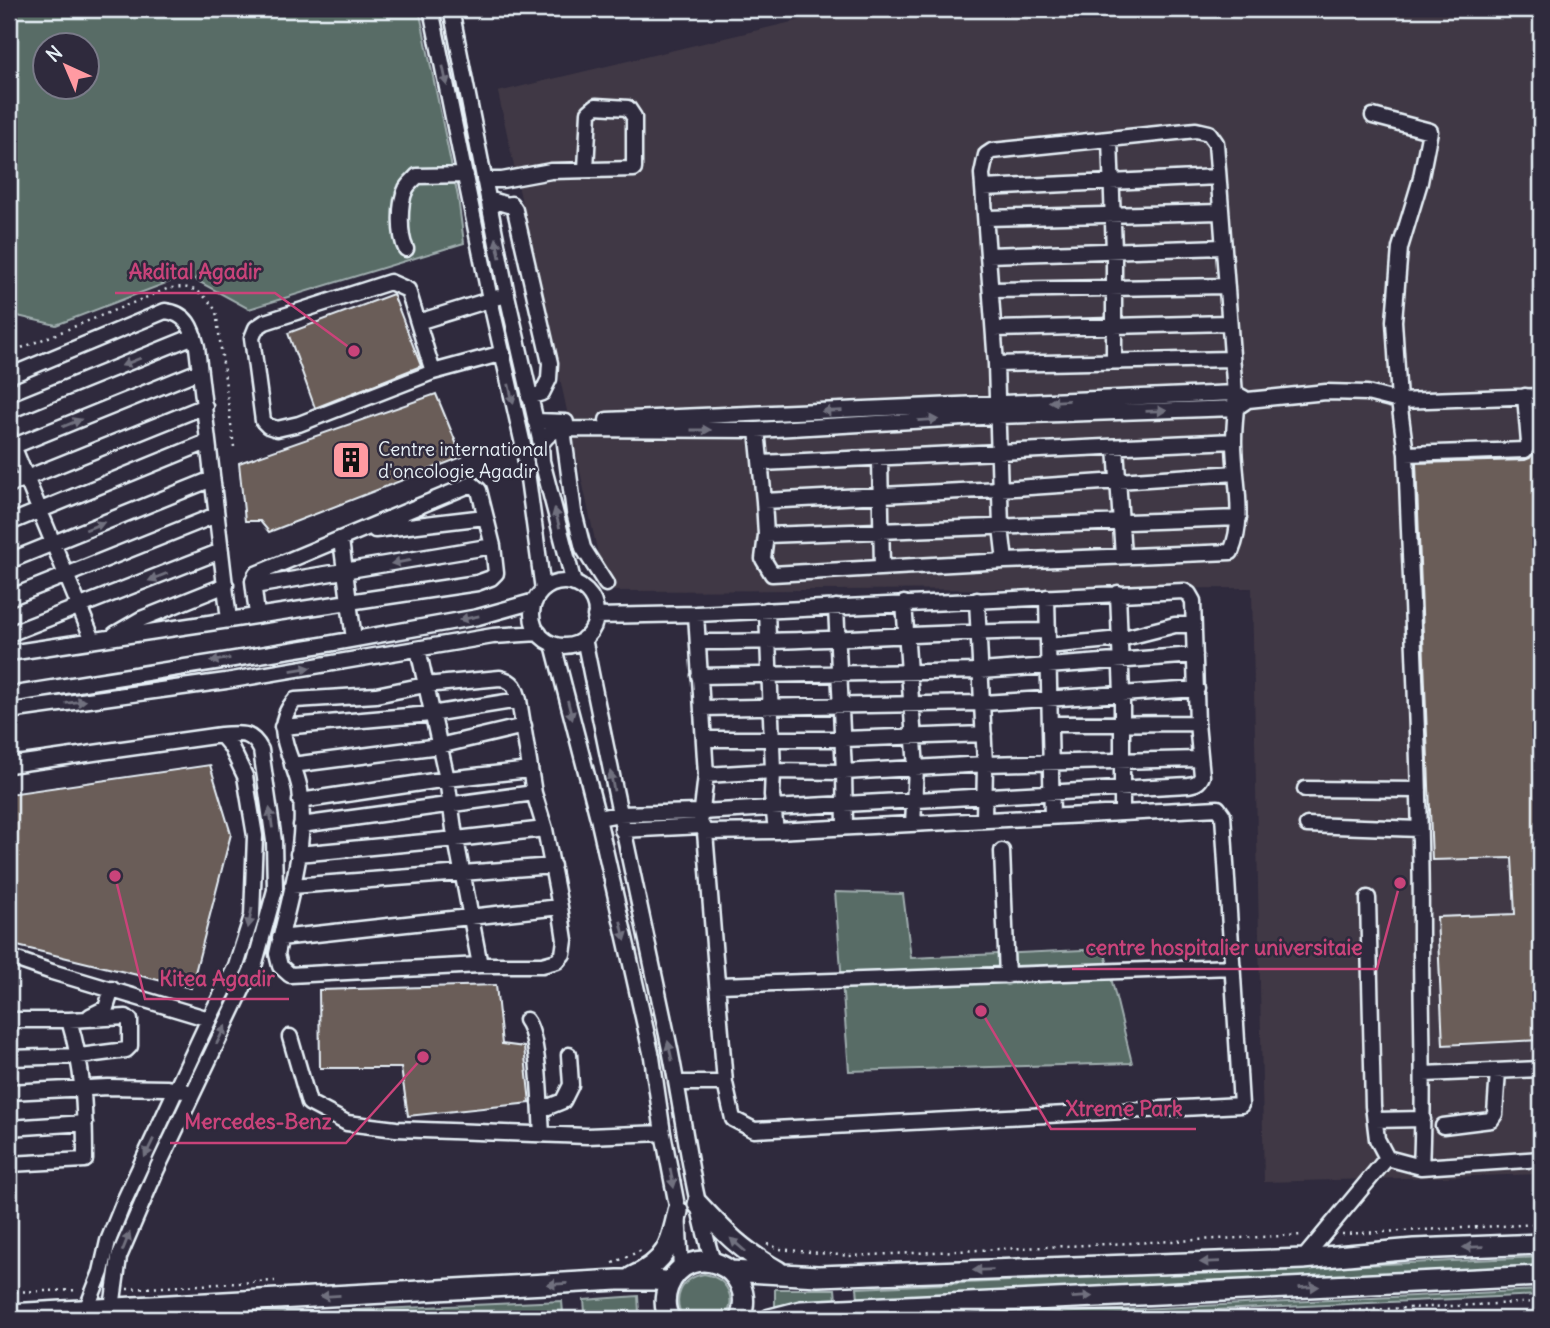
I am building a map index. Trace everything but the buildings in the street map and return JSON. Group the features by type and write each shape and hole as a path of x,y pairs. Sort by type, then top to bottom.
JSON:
{"highway":[{"path":"698,1204 733,1242 785,1275"},
{"path":"625,1280 659,1262 668,1248 678,1211"},
{"path":"9,1314 86,1310 113,1299 625,1280 676,1275 696,1262 785,1275 818,1276 1303,1259 1414,1249 1541,1244"},
{"path":"722,1266 742,1289 744,1299 740,1319"},
{"path":"670,1319 665,1304 676,1275"},
{"path":"770,1319 795,1315 1541,1276"}],"street":[{"path":"9,695 478,617 539,595 558,583 574,584 591,597 595,616 590,631 584,638 569,645 553,643 539,633 532,619 539,595 524,449 490,299 431,9"},
{"path":"451,9 507,295 541,444 542,461 574,584"},
{"path":"484,180 502,180 551,171 634,169 634,117 628,108 596,106 589,113 586,169"},
{"path":"1373,116 1430,131 1420,181 1400,248 1394,321 1399,401 1406,454 1422,860 1424,1074 1421,1167"},
{"path":"757,430 766,535 763,559 772,574 1231,552 1237,537 1239,518 1234,441 1240,400 1231,359 1216,143 1209,133 1196,130 992,151 986,155 982,174 996,364 1004,561"},
{"path":"1110,139 1114,362"},
{"path":"406,249 402,243 400,219 405,189 417,176 466,175"},
{"path":"983,187 1218,177"},
{"path":"488,199 511,204 515,210 550,363 549,379 542,393 529,397"},
{"path":"986,218 1220,212"},
{"path":"988,255 1223,247"},
{"path":"433,372 408,289 390,282 260,324 253,333 263,421 268,426 287,428 433,372 503,353"},
{"path":"991,290 1226,286"},
{"path":"418,322 507,295"},
{"path":"9,376 165,311 186,319 194,336 200,371 229,620"},
{"path":"994,330 1228,323"},
{"path":"9,411 194,336"},
{"path":"996,364 1231,359"},
{"path":"101,639 80,608 10,444 200,371"},
{"path":"541,444 555,430 613,425 1240,400 1326,392 1367,394 1399,401 1541,396"},
{"path":"1406,454 1525,450 1529,443 1525,396"},
{"path":"9,485 205,406"},
{"path":"535,421 757,430 998,410"},
{"path":"563,429 574,512 583,548 606,584"},
{"path":"761,463 1234,441"},
{"path":"9,523 207,442"},
{"path":"1116,447 1123,556"},
{"path":"880,458 882,568"},
{"path":"764,500 1000,489 1236,473"},
{"path":"9,561 212,479"},
{"path":"9,653 484,582 496,573 493,546 479,490 472,484 256,574 253,578 257,615"},
{"path":"9,598 216,515"},
{"path":"360,532 485,517"},
{"path":"766,535 1239,518"},
{"path":"341,540 354,639"},
{"path":"254,586 493,546"},
{"path":"9,634 221,551"},
{"path":"101,639 141,619 226,585"},
{"path":"595,616 696,614 1118,593 1184,592 1189,594 1192,601 1202,776 1195,784 773,807 702,823 622,830"},
{"path":"1118,593 1122,695 1122,813"},
{"path":"1047,597 1052,817"},
{"path":"977,600 985,764 984,820"},
{"path":"904,603 916,768 913,824"},
{"path":"836,607 845,827"},
{"path":"767,610 776,831"},
{"path":"598,818 619,814 702,823 776,831 1218,808 1223,815 1241,1105 754,1130 733,1119 725,1083 719,985 702,823 706,775 696,614"},
{"path":"698,642 768,642 979,631 1048,638 1120,639 1175,625 1192,625"},
{"path":"9,711 226,681 503,635 539,633"},
{"path":"584,638 677,1083 698,1204 722,1266"},
{"path":"553,643 598,818 652,1057 678,1211 676,1275"},
{"path":"418,649 447,779 480,965"},
{"path":"699,676 981,671 1195,655"},
{"path":"500,678 509,680 515,686 534,793 545,828 560,907 565,940 563,954 556,961 541,965 480,965 290,975 280,966 277,954 299,853 302,825 300,790 282,727 285,711 295,700 376,695 425,685 500,678"},
{"path":"702,708 841,708 983,703 1197,689"},
{"path":"282,727 431,714 519,700"},
{"path":"1051,724 1197,723"},
{"path":"292,765 439,746 523,726"},
{"path":"9,765 221,735 245,734 256,740 261,750 274,841 275,890 255,963 192,1094 119,1257 113,1299"},
{"path":"704,739 772,741 984,734"},
{"path":"86,1310 95,1289 108,1241 125,1199 236,966 252,916 255,836 245,776 231,747 221,735"},
{"path":"706,775 1200,759"},
{"path":"300,800 530,770"},
{"path":"1304,789 1419,790"},
{"path":"302,825 534,793"},
{"path":"1307,825 1419,829"},
{"path":"299,853 545,828"},
{"path":"1002,851 1007,976"},
{"path":"292,886 552,866"},
{"path":"1368,898 1375,1120 1377,1139 1387,1158 1421,1167 1541,1159"},
{"path":"280,939 560,907"},
{"path":"9,957 209,1019"},
{"path":"719,985 1233,967"},
{"path":"86,1018 106,1008 112,989"},
{"path":"9,1020 126,1017 130,1020 130,1046 127,1051 80,1056 9,1058"},
{"path":"9,1164 85,1160 84,1089 80,1056 69,1020"},
{"path":"526,1020 531,1027 535,1047 542,1134"},
{"path":"290,1037 309,1103 347,1124 442,1132 587,1136 663,1133"},
{"path":"540,1103 548,1107 563,1101 572,1086 569,1055"},
{"path":"1424,1074 1541,1069"},
{"path":"1443,1126 1491,1120 1494,1114 1498,1071"},
{"path":"677,1083 725,1083"},
{"path":"9,1093 84,1089 178,1089 192,1094"},
{"path":"1375,1120 1423,1119"},
{"path":"9,1128 85,1123"},
{"path":"1303,1259 1387,1158"}],"path":[{"path":"756,1240 780,1249 849,1256 1541,1224"},
{"path":"604,1264 617,1262 645,1250"},
{"path":"113,1299 281,1281"},
{"path":"9,1292 95,1289"},
{"path":"1164,1319 1541,1302"}],"shaded area":[{"path":"847,9 1541,9 1541,1174 1264,1182 1252,588 606,591 498,92"}],"green space":[{"path":"9,9 419,9 458,197 464,243 249,309 187,275 56,325 9,314"},
{"path":"835,892 903,894 911,958 1104,949 1132,1063 849,1071"},
{"path":"1541,1257 1541,1269 858,1299 857,1288"},
{"path":"704,1274 725,1285 730,1297 728,1312 724,1319 684,1319 678,1304 680,1291 689,1280"},
{"path":"775,1289 835,1289 836,1300 775,1306"},
{"path":"1541,1290 1541,1295 1023,1319 929,1319"},
{"path":"638,1296 639,1312 585,1312 584,1300"},
{"path":"562,1301 563,1313 422,1319 152,1319"}],"place":[{"name":"Akdital Agadir","path":"354,351"},
{"name":"Centre international d'oncologie Agadir","path":"351,460"},
{"name":"Kitea Agadir","path":"115,876"},
{"name":"centre hospitalier universitaie","path":"1400,883"},
{"name":"Xtreme Park","path":"981,1011"},
{"name":"Mercedes-Benz","path":"423,1057"}]}
